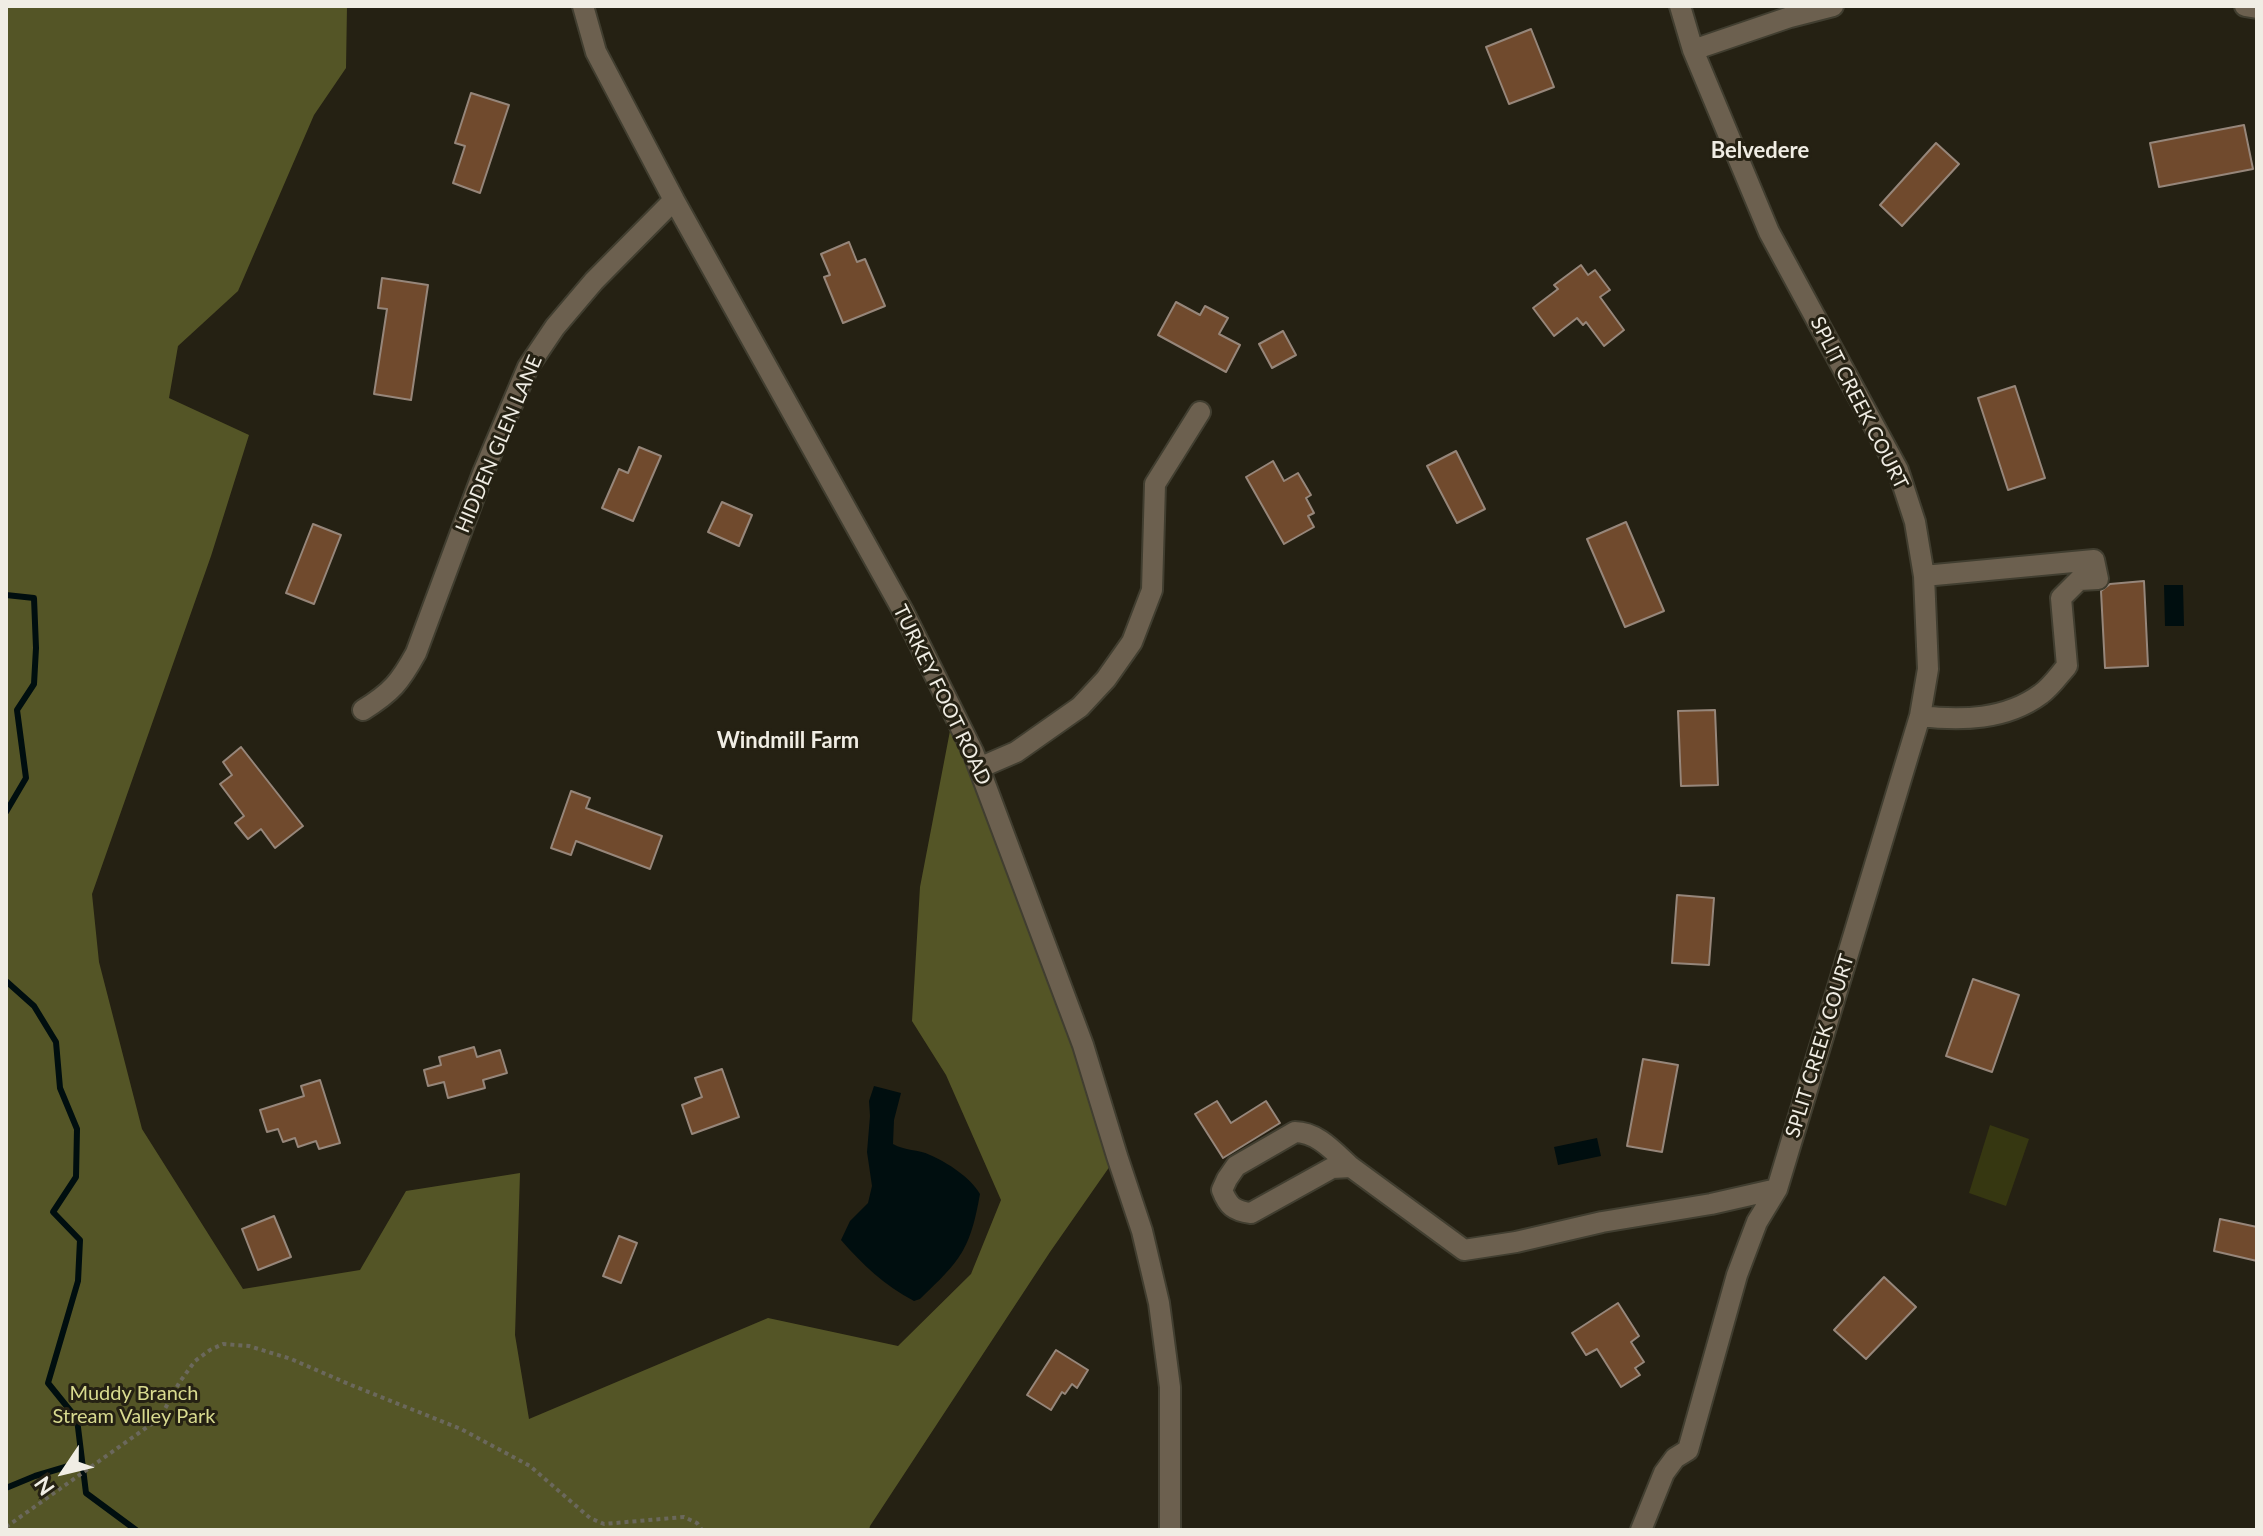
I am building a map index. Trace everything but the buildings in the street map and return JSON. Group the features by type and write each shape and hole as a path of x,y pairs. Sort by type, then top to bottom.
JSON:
{"street":[{"name":"TURKEY FOOT ROAD","path":"583,6 596,52 674,200 903,611 954,710 979,768 1083,1045 1142,1231 1159,1303 1170,1387 1170,1530"},
{"name":"SPLIT CREEK COURT","path":"1641,1530 1664,1473 1675,1458 1688,1450 1737,1275 1757,1222 1777,1189 1920,716 1928,669 1924,576 1915,522 1898,470 1769,232 1693,50 1680,6"},
{"path":"1693,50 1833,6"},
{"path":"2245,6 2257,8"},
{"name":"HIDDEN GLEN LANE","path":"363,710 384,697 401,681 416,653 483,473 528,367 555,327 594,281 674,200"},
{"path":"979,768 1016,752 1080,707 1106,679 1132,642 1152,590 1155,484 1200,412"},
{"path":"1920,716 1949,720 1983,717 2020,706 2043,693 2067,666 2061,598 2079,580 2098,579 2094,560 1924,576"},
{"path":"1351,1167 1332,1168 1251,1213 1238,1211 1228,1204 1222,1190 1236,1166 1295,1132 1306,1132 1464,1250 1777,1189"}],"path":[{"path":"6,1527 160,1418 195,1361 223,1344 249,1346 291,1359 461,1429 530,1466 590,1518 604,1524 684,1517 697,1523 702,1530"}],"shaded area":[{"path":"2164,585 2183,585 2184,626 2165,626"},
{"path":"874,1086 901,1093 894,1120 893,1144 944,1162 965,1176 980,1194 972,1229 962,1253 934,1286 914,1301 874,1274 841,1240 850,1221 868,1203 872,1186 867,1152 869,1101"},
{"path":"1990,1125 2029,1139 2006,1206 1969,1193"},
{"path":"1597,1138 1601,1156 1558,1165 1554,1147"}],"green space":[{"name":"Muddy Branch Stream Valley Park","path":"6,6 347,6 346,68 314,115 238,291 178,346 169,398 249,435 211,556 92,894 99,962 142,1129 243,1289 360,1270 406,1191 520,1173 515,1335 529,1419 768,1318 898,1346 971,1274 1001,1200 946,1075 912,1021 920,887 954,710 1117,1156 1050,1252 869,1530 6,1530"}],"waterway":[{"path":"6,595 34,598 36,648 34,684 17,710 26,778 6,812"},
{"path":"6,981 34,1006 56,1042 60,1088 77,1129 76,1177 53,1212 80,1240 78,1281 48,1383 77,1419 86,1493 136,1530"},
{"path":"6,1488 82,1462"}],"district":[{"name":"Belvedere","path":"1760,151"},
{"name":"Windmill Farm","path":"788,741"}]}
